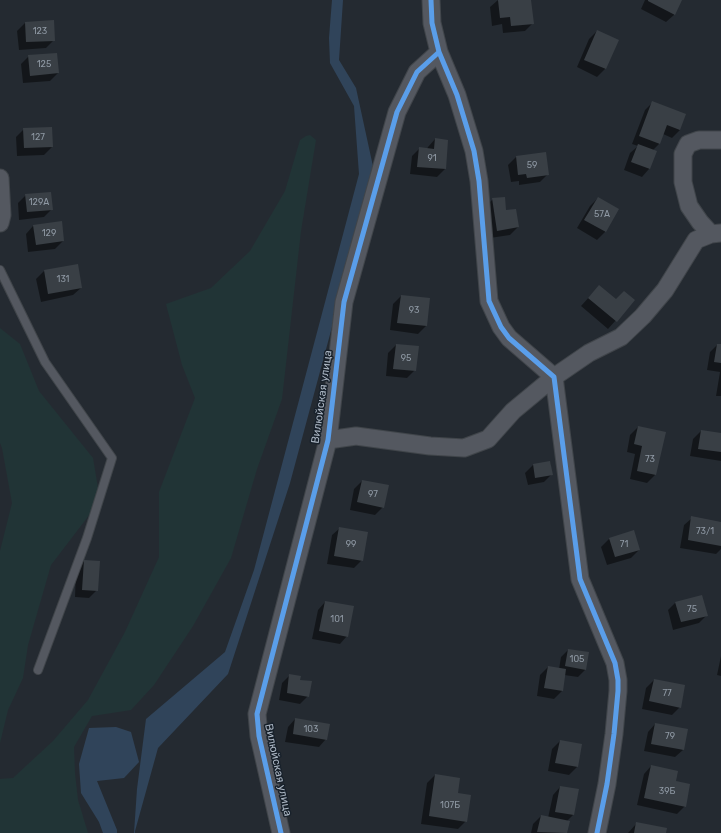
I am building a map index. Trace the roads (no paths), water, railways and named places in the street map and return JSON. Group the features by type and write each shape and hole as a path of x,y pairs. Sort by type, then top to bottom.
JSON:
{"street":[{"path":"431,0 432,23 439,52 457,95 474,151 479,181 489,301 501,327 509,338 554,377 580,579 615,663 618,680 618,692 614,734 607,784 597,833"},
{"name":"Вилюйская улица","path":"281,833 259,736 257,714 328,440 344,302 397,112 417,72 439,52"},
{"path":"716,233 700,222 689,206 682,182 683,154 688,144 699,140 721,140"},
{"path":"0,178 2,215 0,223"},
{"path":"328,440 356,436 430,446 464,448 488,439 513,411 554,377 590,353 621,337 643,316 665,290 696,240 716,233"}],"lane":[{"path":"0,270 45,362 112,458 86,538 38,670"}],"water":[{"path":"332,0 343,0 339,60 356,88 374,171 290,483 228,674 158,748 134,833 137,789 146,719 225,652 254,570 359,174 354,106 330,63 329,38"},
{"path":"116,727 131,732 139,762 124,778 97,781 117,830 117,833 103,833 99,822 81,793 79,764 89,728"}]}
